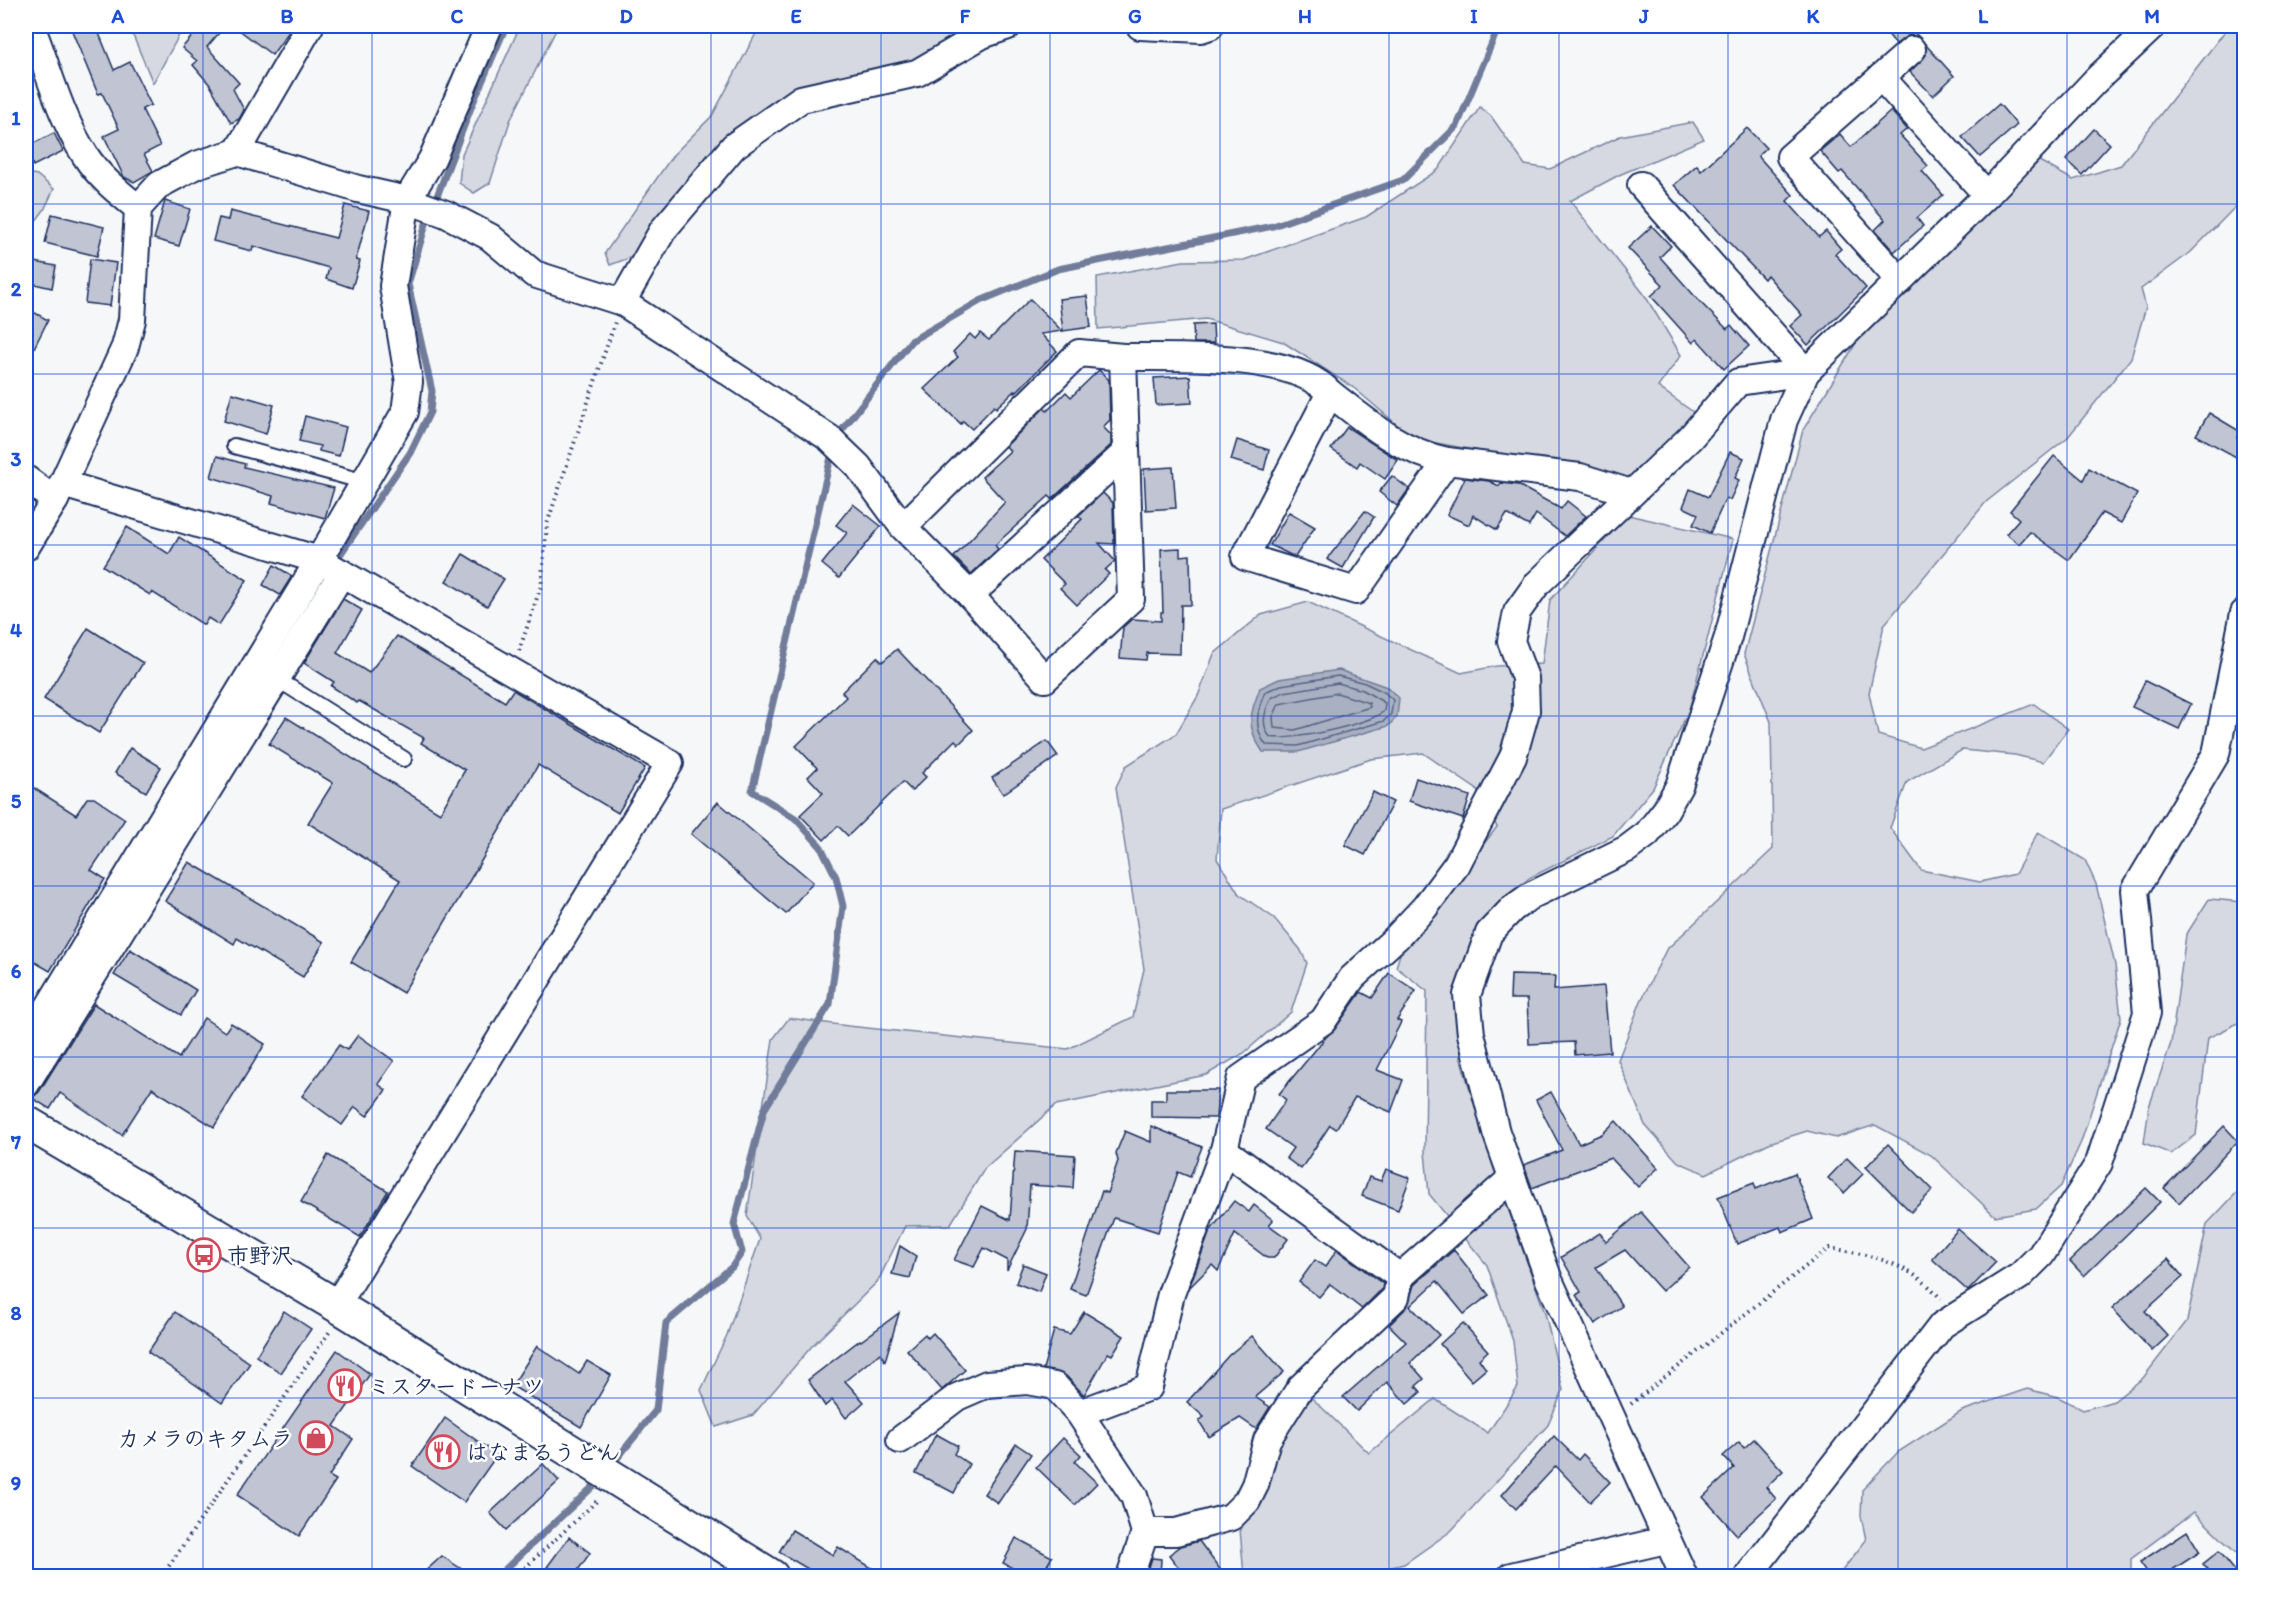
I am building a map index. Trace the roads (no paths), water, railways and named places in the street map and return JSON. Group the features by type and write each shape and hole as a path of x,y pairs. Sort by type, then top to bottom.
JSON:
{"street":[{"path":"31,26 75,138 86,157 116,191 138,208"},
{"path":"237,152 310,26"},
{"path":"26,1084 277,679 331,566 364,482 405,412 409,382 393,286 425,207 432,159 489,26"},
{"path":"622,302 663,230 734,146 801,99 917,73 982,35 1008,26"},
{"path":"1140,26 1201,29 1210,26"},
{"path":"1684,1576 1549,1280 1496,1132 1471,1034 1467,995 1489,933 1512,909 1530,896 1627,849 1647,834 1665,811 1679,786 1728,637 1784,420 1806,372 1987,195 2095,81 2153,26"},
{"path":"1900,281 1790,157 1912,50"},
{"path":"1881,77 1987,195"},
{"path":"26,547 59,492 125,348 132,320 138,208 159,185 196,165 237,152 425,207 490,237 534,274 622,302 829,438 858,466 903,527 970,595 1045,679 1131,599 1123,357"},
{"path":"1641,185 1806,372"},
{"path":"903,527 1079,353 1123,357 1232,358 1272,366 1319,381 1330,393 1392,440 1422,455 1580,477 1631,493"},
{"path":"1079,1413 1149,1387 1171,1294 1224,1150 1241,1078 1323,1021 1352,978 1411,922 1457,864 1513,757 1526,711 1525,678 1511,641 1517,612 1537,584 1690,438 1738,382 1806,372"},
{"path":"1330,393 1245,557 1356,591 1447,460"},
{"path":"970,595 1126,452"},
{"path":"26,479 59,492 331,566 670,763 340,1308"},
{"path":"26,1044 331,566"},
{"path":"1748,1576 1942,1325 2020,1276 2041,1255 2099,1163 2147,1013 2135,890 2216,754 2244,613"},
{"path":"26,1122 340,1308 772,1576"},
{"path":"1224,1150 1400,1278"},
{"path":"1145,1532 1176,1532 1231,1517 1247,1501 1255,1485 1268,1440 1300,1388 1396,1297 1400,1278 1512,1178"},
{"path":"900,1440 957,1397 987,1384 1028,1381 1055,1386 1079,1413 1134,1496 1145,1532 1130,1576"},
{"path":"1510,1576 1666,1540"}],"lane":[{"path":"234,446 364,482"},
{"path":"277,679 404,759"}],"water":[{"path":"1339,670 1387,687 1399,698 1397,717 1388,726 1298,752 1263,752 1254,735 1251,720 1260,688 1279,679"}],"waterway":[{"path":"434,204 472,105 506,26"},
{"path":"842,430 911,341 980,301 1058,269 1273,226 1403,180 1457,126 1499,26"},
{"path":"335,562 410,453 430,412 432,391 408,284 429,214"},
{"path":"611,1466 656,1410 666,1323 732,1267 742,1252 734,1224 764,1110 830,1004 843,906 836,877 821,847 795,818 752,791 831,457"},
{"path":"498,1576 601,1479"}],"place":[{"name":"市野沢","path":"204,1255"},
{"name":"ミスタードーナツ","path":"345,1386"},
{"name":"カメラのキタムラ","path":"316,1438"},
{"name":"はなまるうどん","path":"443,1452"}]}
